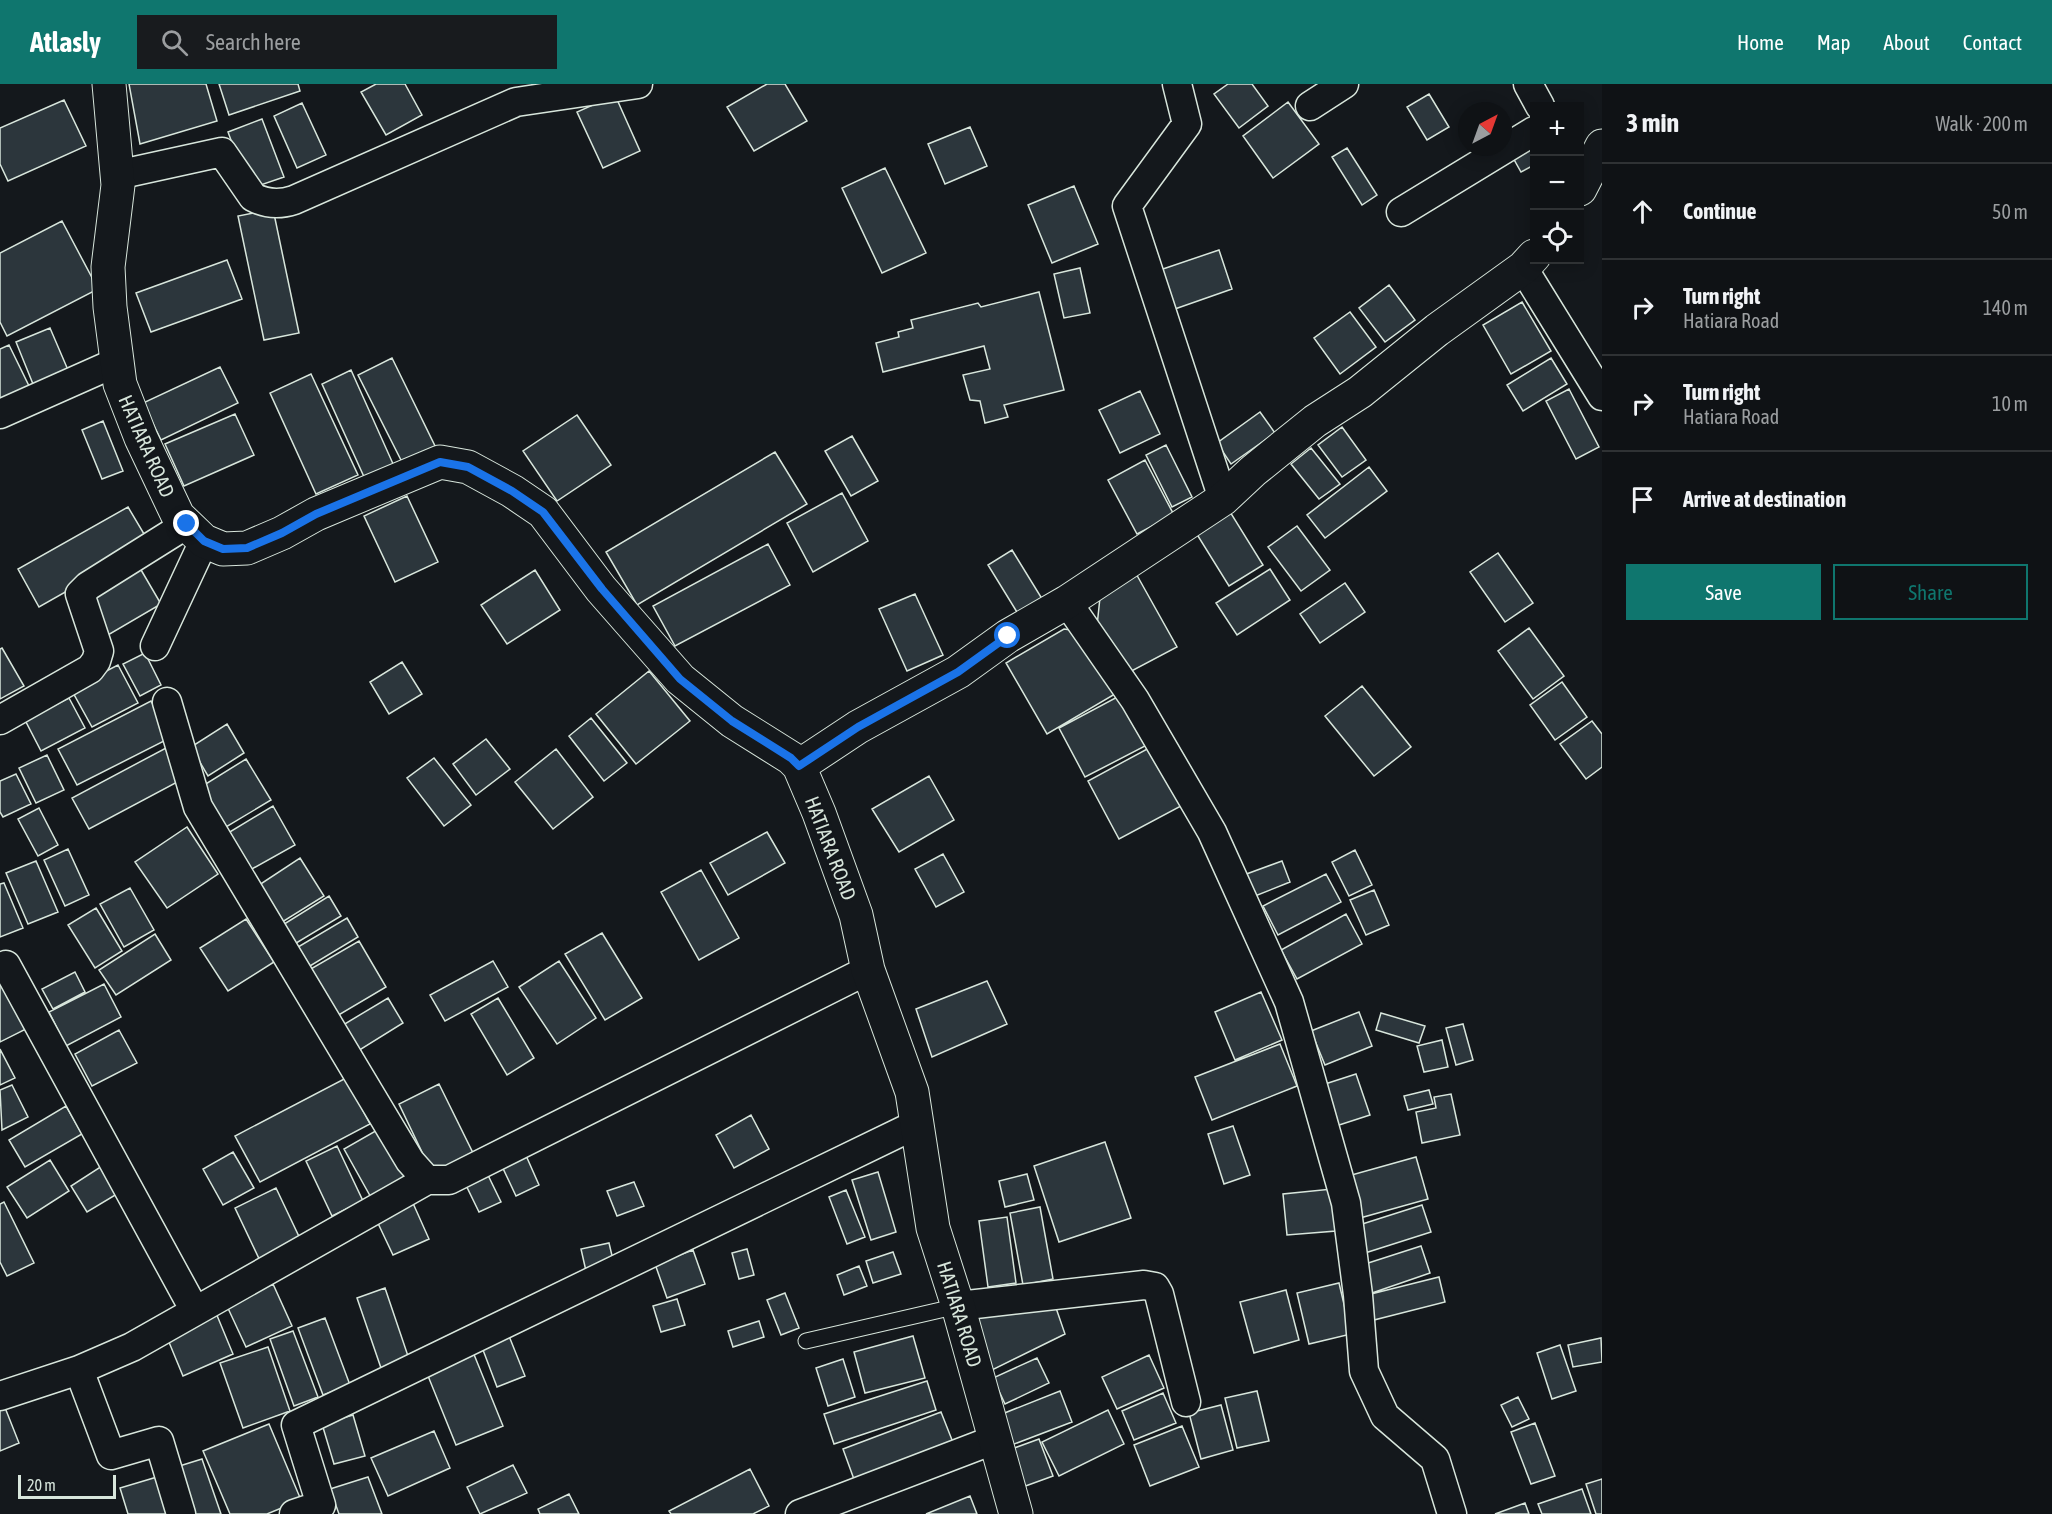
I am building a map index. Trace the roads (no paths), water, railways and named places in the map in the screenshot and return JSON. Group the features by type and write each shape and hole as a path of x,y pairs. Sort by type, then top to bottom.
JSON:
{"street":[{"name":"HATIARA ROAD","path":"109,84 117,175 108,267 110,307 120,384 141,438 178,516 195,533 223,549 247,548 282,533 316,514 440,462 468,467 512,491 543,512 602,589 680,679 732,721 791,758 799,766 819,813 856,915 868,970 912,1092 933,1228 958,1306 1016,1514"},
{"path":"117,175 222,153 253,196 260,201 279,204 294,200 516,102 638,84"},
{"path":"1177,84 1187,123 1127,206 1223,499"},
{"path":"1310,106 1344,84"},
{"path":"1527,84 1538,102"},
{"path":"1401,212 1530,133"},
{"path":"1584,177 1602,146"},
{"path":"799,766 858,727 958,672 1008,636 1067,602 1223,499 1252,471 1314,421 1360,392 1437,330 1529,262 1602,396"},
{"path":"0,414 117,362"},
{"path":"155,646 195,533"},
{"path":"0,720 90,669 96,661 99,651 80,594 88,585 195,533"},
{"path":"1067,602 1135,700 1212,832 1289,1002 1346,1203 1358,1295 1364,1371 1385,1416 1435,1459 1452,1514"},
{"path":"167,702 198,807 410,1161 427,1180"},
{"path":"0,968 6,965 195,1311"},
{"path":"0,1396 79,1370 132,1347 427,1180 449,1180 868,970"},
{"path":"294,1514 323,1509 296,1425 917,1124"},
{"path":"958,1306 1143,1285 1155,1287 1159,1294 1186,1402"},
{"path":"79,1370 111,1455 159,1441 181,1514"},
{"path":"800,1514 996,1439"}],"lane":[{"path":"806,1341 958,1306"}]}
